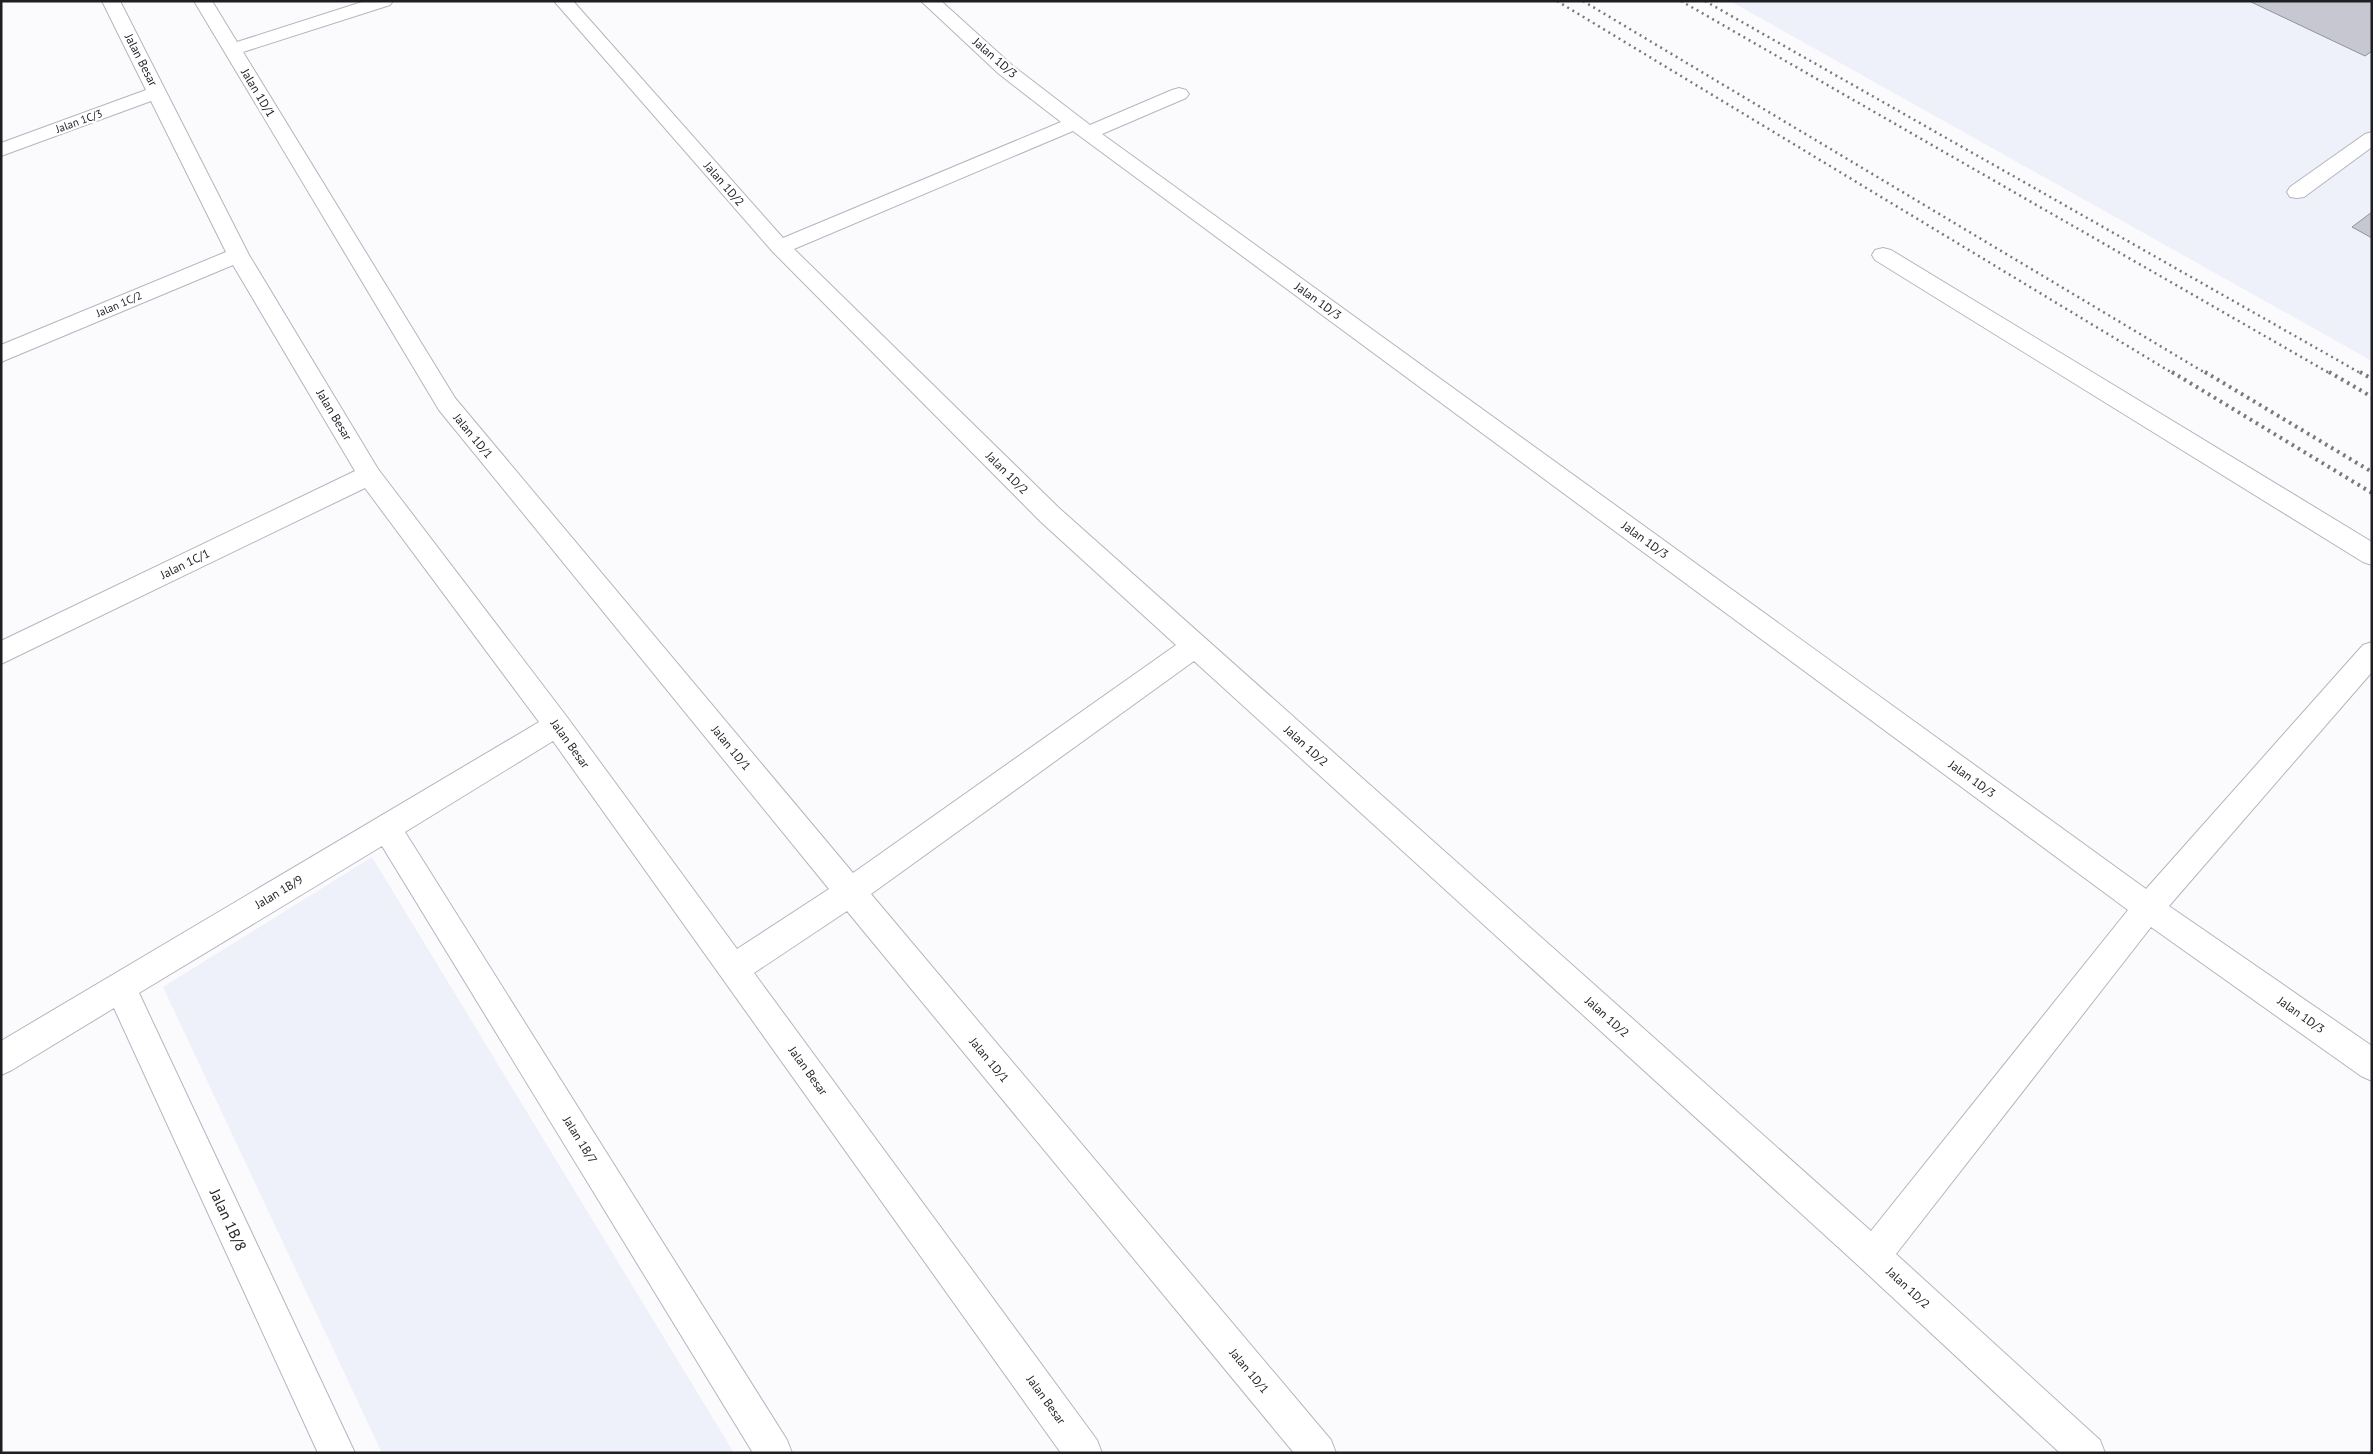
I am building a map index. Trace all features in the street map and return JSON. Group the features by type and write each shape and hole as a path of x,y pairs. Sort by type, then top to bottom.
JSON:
{"street":[{"name":"Jalan Besar","path":"111,1 238,255 370,475 557,725 1084,1453"},
{"name":"Jalan 1D/1","path":"202,1 447,404 850,892 1318,1453"},
{"path":"232,49 384,1"},
{"name":"Jalan 1D/2","path":"563,1 780,248 1050,515 1873,1256 2087,1453"},
{"name":"Jalan 1D/3","path":"930,1 1006,70 1081,128 2148,908 2372,1065"},
{"name":"Jalan 1C/3","path":"1,150 157,92"},
{"path":"780,248 1081,128 1179,94"},
{"path":"2297,192 2372,138"},
{"name":"Jalan 1C/2","path":"1,354 238,255"},
{"path":"1882,255 2372,555"},
{"name":"Jalan 1C/1","path":"1,653 370,475"},
{"path":"734,969 850,892 1195,646"},
{"path":"1873,1256 2148,908 2372,653"},
{"name":"Jalan 1B/9","path":"1,1059 557,725"},
{"name":"Jalan 1B/7","path":"386,827 774,1453"},
{"name":"Jalan 1B/8","path":"120,987 337,1453"}],"shaded area":[{"path":"1730,1 2372,1 2372,361"},
{"path":"372,857 734,1453 382,1453 163,987"}],"building":[{"path":"2249,1 2372,1 2372,51 2365,56"},
{"path":"2372,212 2372,238 2352,227"}],"railway":[{"path":"1557,1 2174,374"},
{"path":"1583,1 2207,374"},
{"path":"1681,1 2331,374"},
{"path":"1705,1 2362,374"},
{"path":"2172,372 2372,493"},
{"path":"2205,372 2372,472"},
{"path":"2329,372 2372,397"},
{"path":"2360,372 2372,379"}]}
